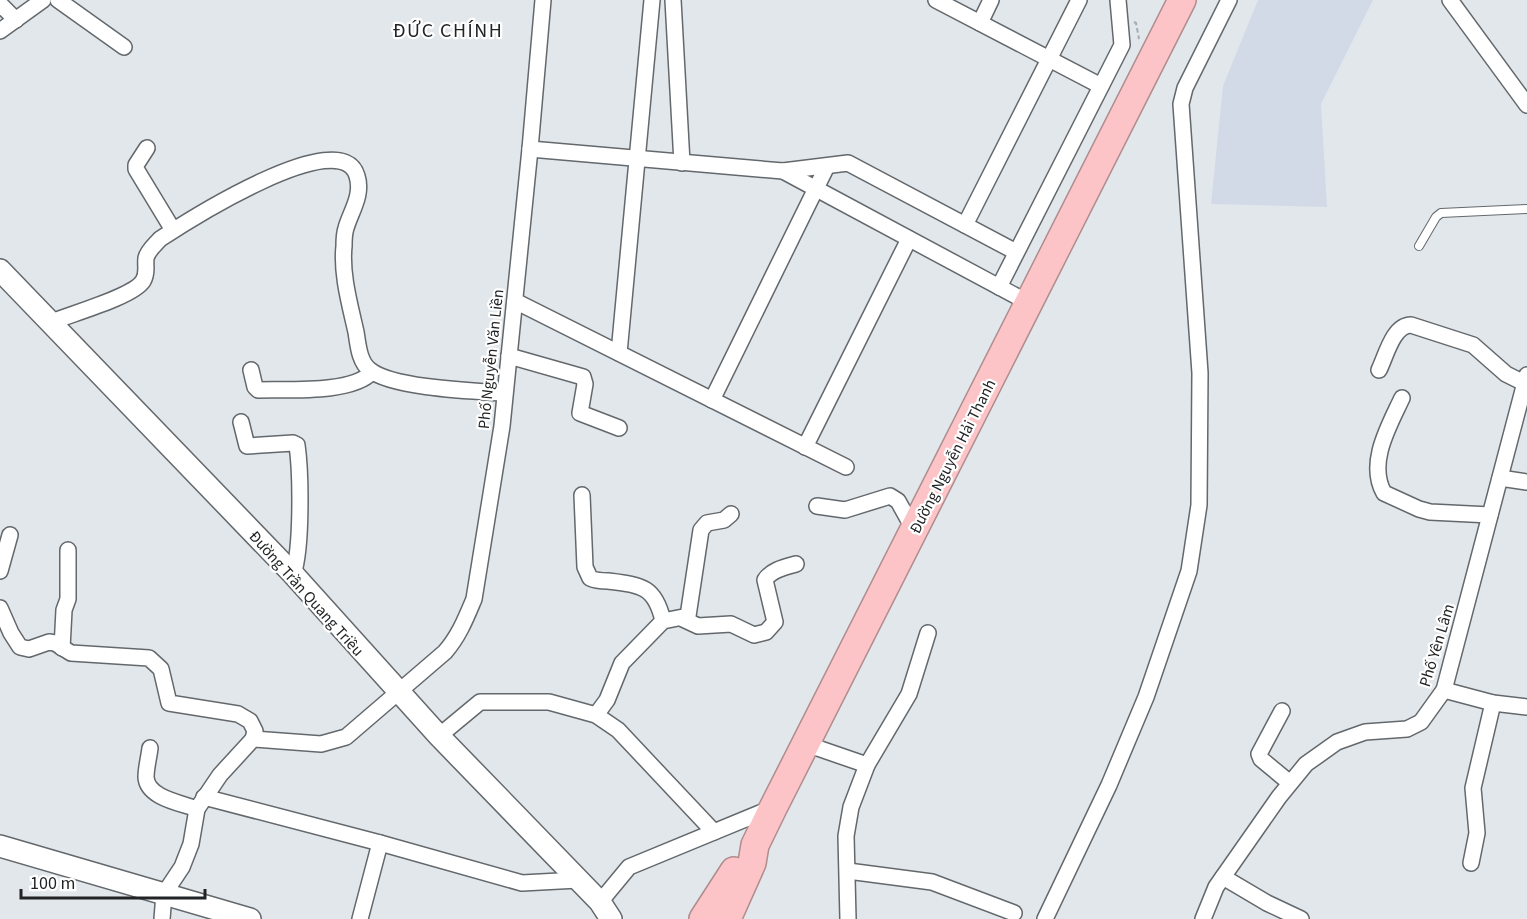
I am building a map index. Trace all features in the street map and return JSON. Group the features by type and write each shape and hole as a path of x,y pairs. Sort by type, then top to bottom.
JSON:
{"highway":[{"name":"Đường Nguyễn Hải Thanh","path":"727,919 773,808 1029,303 1144,55 1166,32 1182,0"},
{"name":"Đường Nguyễn Hải Thanh","path":"703,919 742,859 756,845"}],"main road":[{"name":"Đường Trần Quang Triều","path":"0,270 292,574 398,692 605,911"},
{"path":"0,846 250,919"}],"street":[{"path":"0,31 43,0"},
{"path":"58,0 124,47"},
{"name":"Phố Nguyễn Văn Liền","path":"253,739 321,744 346,737 445,652 465,622 474,599 498,446 515,301 543,0"},
{"path":"619,353 652,0"},
{"path":"673,0 682,163"},
{"path":"936,0 1101,86"},
{"path":"980,23 991,0"},
{"path":"965,225 1079,0"},
{"path":"1045,919 1108,785 1146,697 1189,572 1199,505 1200,373 1182,104 1185,88 1229,0"},
{"path":"1450,0 1527,105"},
{"path":"0,4 16,20"},
{"path":"999,286 1122,45 1119,6"},
{"path":"147,148 136,165 136,169 173,231"},
{"path":"530,149 783,171 848,163 1016,252"},
{"path":"49,322 123,296 136,288 147,272 148,251 160,240 254,184 293,168 325,160 335,160 349,163 357,176 358,191 346,228 343,250 344,268 360,354 366,366 372,372 410,383 448,389 504,393"},
{"path":"712,400 827,166"},
{"path":"783,171 1029,303"},
{"path":"805,447 909,239"},
{"path":"515,301 846,467"},
{"path":"1379,370 1398,329 1411,325 1473,345 1506,374 1525,379"},
{"path":"509,356 583,377 585,384 580,413 619,428"},
{"path":"252,370 255,387 258,390 290,388 310,390 348,384 372,372"},
{"name":"Phố Yên Lâm","path":"1203,919 1216,887 1306,764 1337,742 1365,732 1407,729 1421,722 1444,690 1525,379"},
{"path":"1402,398 1379,453 1380,484 1384,493 1398,501 1430,512 1490,515"},
{"path":"241,422 248,446 293,443 297,445 299,504 296,562 292,574"},
{"path":"1500,478 1527,482"},
{"path":"582,495 585,567 590,578 642,586 659,604 663,621"},
{"path":"817,506 845,510 890,496 898,501 914,530"},
{"path":"596,715 607,700 622,663 663,621 683,619 688,616 701,530 710,521 724,520 731,514"},
{"path":"0,571 10,535"},
{"path":"62,648 63,615 69,599 68,550"},
{"path":"683,619 698,626 731,624 754,635 766,632 775,622 766,577 775,571 796,564"},
{"path":"0,608 20,647 29,649 49,642 71,653 149,658 161,669 169,703 238,714 250,721 255,731 253,739 220,775 200,803 185,859 164,894 162,919"},
{"path":"848,919 846,836 848,821 867,765 909,694 928,633"},
{"path":"1444,690 1493,703 1527,707"},
{"path":"439,736 480,702 549,702 596,715 618,730 714,832"},
{"path":"1471,863 1477,833 1473,789 1493,703"},
{"path":"1282,711 1259,750 1259,757 1290,783"},
{"path":"806,744 867,765"},
{"path":"150,748 146,775 155,793 380,843 522,883 578,880"},
{"path":"605,911 629,867 773,808"},
{"path":"360,919 380,843"},
{"path":"848,871 932,882 1014,913"},
{"path":"1223,877 1267,903 1301,919"}],"lane":[{"path":"1419,246 1436,217 1441,213 1527,209"}],"path":[{"path":"1119,6 1136,23 1144,55"}],"shaded area":[{"path":"1258,0 1373,0 1321,104 1327,207 1211,204 1223,86"}],"district":[{"name":"ĐỨC CHÍNH","path":"448,30"}]}
